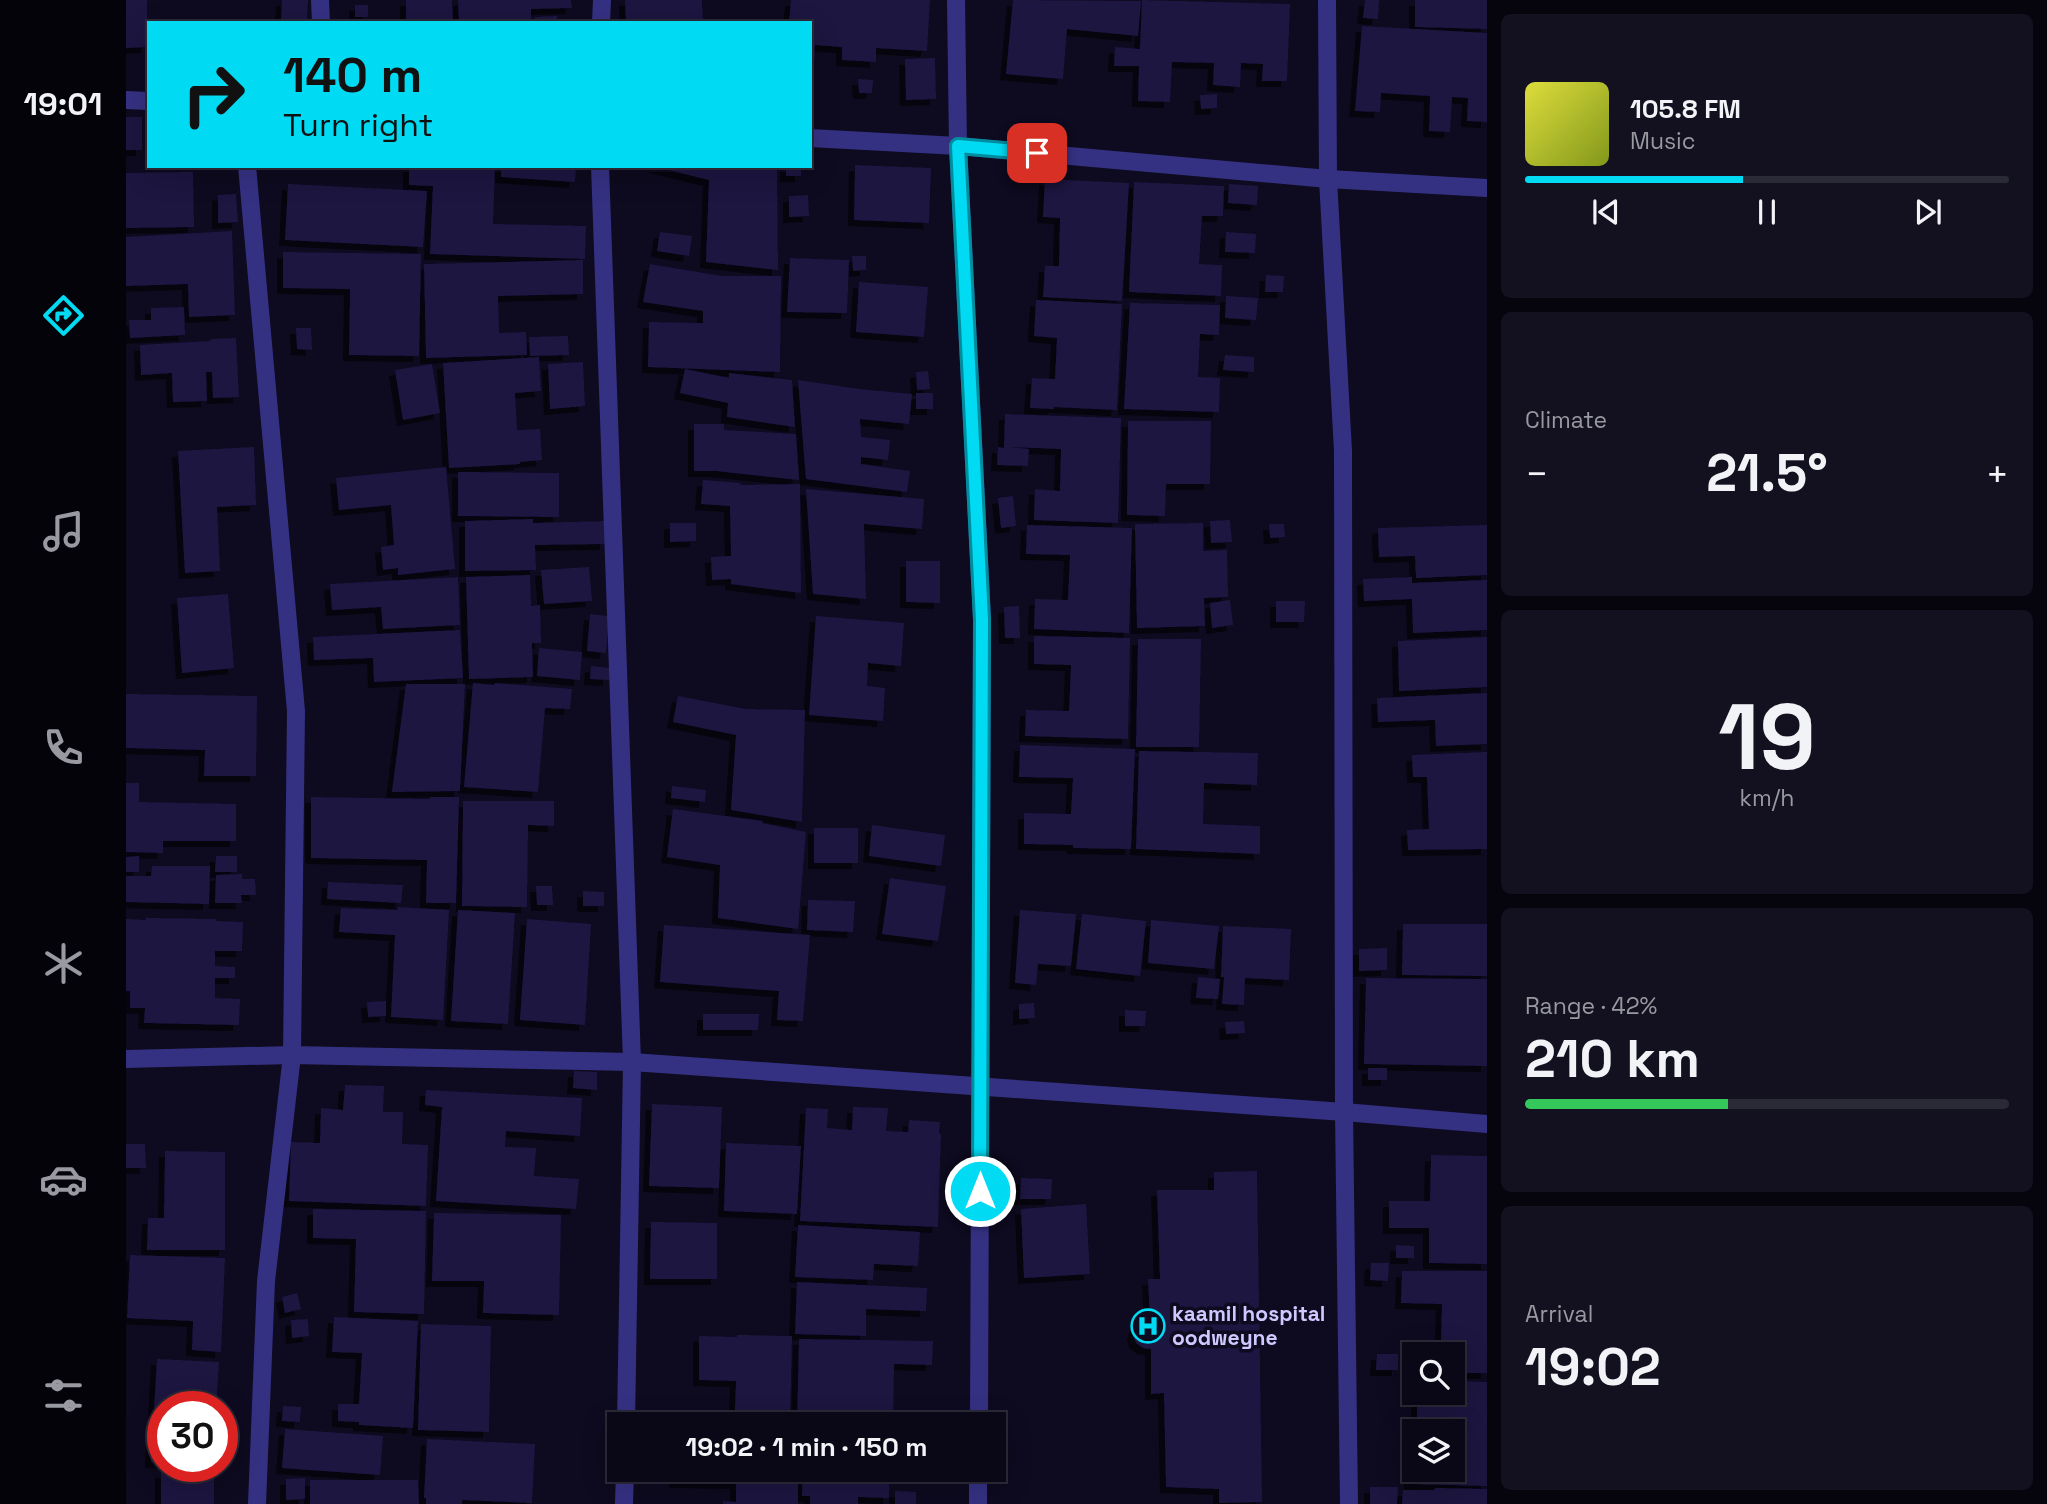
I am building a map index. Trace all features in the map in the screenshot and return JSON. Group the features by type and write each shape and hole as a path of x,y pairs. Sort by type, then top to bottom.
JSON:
{"street":[{"path":"320,0 321,21"},
{"path":"601,21 602,0"},
{"path":"956,0 958,146 982,620 979,1412"},
{"path":"1327,0 1328,179 1343,452 1344,1112 1349,1504"},
{"path":"126,100 147,101"},
{"path":"812,138 958,146 1328,179 1487,188"},
{"path":"247,168 296,711 292,1055 265,1281 257,1504"},
{"path":"600,168 632,1062 626,1412"},
{"path":"126,1059 292,1055 632,1062 1487,1124"},
{"path":"624,1504 625,1482"},
{"path":"978,1482 978,1504"}],"building":[{"path":"126,0 147,0 147,47 126,48"},
{"path":"282,0 308,0 307,21 281,20"},
{"path":"406,0 452,0 453,21 406,21"},
{"path":"458,0 571,0 572,8 531,9 531,21 459,21"},
{"path":"625,0 702,0 703,21 626,21"},
{"path":"791,0 930,0 927,51 876,48 876,62 842,60 842,47 815,45 812,67 812,21 789,21"},
{"path":"1013,0 1141,1 1138,36 1067,29 1063,79 1006,74"},
{"path":"1142,0 1290,4 1287,81 1262,81 1263,64 1241,63 1240,87 1213,85 1214,63 1172,62 1170,102 1138,101 1139,66 1114,66 1115,47 1140,49"},
{"path":"1365,0 1379,0 1378,19 1363,18"},
{"path":"1415,0 1487,0 1487,29 1415,27"},
{"path":"355,5 368,5 368,17 355,17"},
{"path":"557,16 557,21 535,21 535,17"},
{"path":"1362,26 1487,33 1487,122 1467,121 1468,98 1452,97 1450,132 1429,131 1430,96 1381,93 1380,112 1355,111"},
{"path":"935,58 936,99 906,100 905,59"},
{"path":"858,79 873,80 872,93 859,93"},
{"path":"1217,94 1217,108 1201,109 1200,95"},
{"path":"126,117 142,117 142,150 126,150"},
{"path":"855,165 931,168 929,223 854,220"},
{"path":"409,168 495,168 493,224 586,226 585,259 430,254 433,186 409,185"},
{"path":"501,168 576,168 575,182 501,177"},
{"path":"660,168 777,168 778,270 706,262 709,180"},
{"path":"786,168 801,168 801,176 786,176"},
{"path":"193,172 194,227 126,228 126,173"},
{"path":"1045,179 1129,183 1122,301 1043,297 1045,266 1059,266 1060,218 1043,217"},
{"path":"1134,182 1224,186 1223,216 1202,216 1199,264 1222,265 1221,296 1129,292"},
{"path":"288,184 427,191 423,247 285,240"},
{"path":"1229,184 1258,186 1257,205 1228,203"},
{"path":"236,194 238,222 218,223 218,195"},
{"path":"808,195 809,216 789,217 789,196"},
{"path":"232,231 235,315 189,317 188,284 126,286 126,237"},
{"path":"660,232 692,236 689,256 657,251"},
{"path":"1226,232 1256,234 1255,253 1225,252"},
{"path":"283,252 421,254 419,356 349,355 350,289 283,288"},
{"path":"852,256 866,256 866,270 853,271"},
{"path":"790,258 849,260 847,313 787,312"},
{"path":"583,260 583,294 498,296 499,333 526,332 527,355 426,358 424,264"},
{"path":"650,264 722,276 781,276 780,372 648,367 649,322 703,323 703,311 643,302"},
{"path":"1266,275 1284,276 1283,292 1265,292"},
{"path":"859,282 928,287 924,337 856,332"},
{"path":"1226,296 1258,298 1256,320 1225,318"},
{"path":"1036,300 1122,304 1117,410 1030,408 1032,378 1055,379 1057,338 1034,336"},
{"path":"1130,303 1220,305 1219,335 1200,334 1198,377 1220,378 1219,412 1124,409"},
{"path":"184,307 185,335 130,338 129,320 151,320 151,308"},
{"path":"296,328 311,328 312,350 297,349"},
{"path":"568,336 569,355 530,356 529,337"},
{"path":"236,338 239,397 213,398 212,372 206,372 207,401 173,402 172,373 141,375 140,345"},
{"path":"1225,355 1254,357 1254,372 1223,370"},
{"path":"539,357 541,391 515,393 517,430 540,429 542,460 449,468 443,363"},
{"path":"583,362 585,406 550,409 548,364"},
{"path":"432,364 440,413 403,420 395,370"},
{"path":"685,369 729,378 729,373 792,380 795,427 727,417 728,403 680,393"},
{"path":"928,371 930,389 917,390 916,372"},
{"path":"798,380 912,394 909,424 860,419 861,437 890,440 888,460 861,457 861,464 910,471 907,492 806,479"},
{"path":"916,393 933,393 933,409 916,409"},
{"path":"1005,414 1121,418 1118,523 1034,520 1035,489 1060,491 1061,449 1008,447 1029,449 1028,466 997,465 998,447 1004,448"},
{"path":"1128,421 1211,421 1210,484 1166,484 1165,516 1127,515"},
{"path":"694,424 724,424 724,430 796,434 799,480 694,471"},
{"path":"254,447 256,505 217,507 220,571 185,573 178,451"},
{"path":"446,467 455,569 398,575 398,568 383,570 381,547 394,545 391,505 339,510 336,478"},
{"path":"458,472 559,473 559,517 458,516"},
{"path":"703,480 741,483 740,485 800,484 801,593 731,584 731,579 712,580 711,557 731,556 730,506 701,504"},
{"path":"806,489 924,499 922,529 864,524 866,599 813,594"},
{"path":"1013,496 1016,526 1001,528 998,498"},
{"path":"533,519 533,523 606,521 606,544 535,545 536,570 465,571 465,521"},
{"path":"1230,520 1232,542 1211,543 1210,521"},
{"path":"670,523 696,523 696,541 670,542"},
{"path":"1203,523 1203,551 1227,550 1228,597 1204,598 1205,626 1137,628 1135,524"},
{"path":"1269,524 1284,524 1285,537 1270,538"},
{"path":"1027,525 1132,528 1129,633 1034,629 1035,599 1068,600 1070,555 1026,554"},
{"path":"1487,525 1487,575 1416,578 1415,556 1379,557 1378,528"},
{"path":"906,561 940,561 940,603 906,602"},
{"path":"589,567 592,601 544,604 541,570"},
{"path":"530,575 531,606 540,605 541,643 532,643 533,677 469,679 466,577"},
{"path":"458,577 460,625 383,629 381,607 332,610 330,584"},
{"path":"1412,577 1412,583 1487,580 1487,630 1413,633 1412,599 1364,601 1363,579"},
{"path":"228,594 234,668 182,673 177,598"},
{"path":"1230,600 1233,625 1212,628 1210,603"},
{"path":"1276,601 1305,601 1304,622 1276,622"},
{"path":"1019,606 1020,638 1005,638 1004,607"},
{"path":"590,614 609,616 606,653 587,651"},
{"path":"816,616 904,623 901,666 868,663 867,686 885,688 883,721 809,715"},
{"path":"460,630 463,678 374,682 373,658 314,660 313,637"},
{"path":"1034,636 1130,638 1128,739 1025,736 1026,710 1069,711 1071,665 1034,664"},
{"path":"1487,637 1487,687 1399,691 1398,641"},
{"path":"1138,639 1201,639 1199,747 1136,747"},
{"path":"539,648 582,652 580,680 537,676"},
{"path":"591,666 609,668 609,680 590,679"},
{"path":"473,683 572,689 570,709 545,708 538,792 464,787"},
{"path":"406,684 465,684 460,791 392,792"},
{"path":"1487,693 1487,744 1436,746 1435,720 1378,722 1377,698"},
{"path":"126,694 257,696 256,776 204,776 205,750 126,748"},
{"path":"678,696 746,709 805,710 802,822 731,810 736,735 673,722"},
{"path":"1020,745 1135,749 1131,849 1024,844 1024,813 1071,814 1073,778 1019,777"},
{"path":"1139,751 1258,753 1257,785 1204,783 1203,824 1260,826 1260,854 1136,849"},
{"path":"1487,752 1487,849 1408,850 1407,830 1429,829 1427,777 1413,777 1412,755"},
{"path":"126,783 139,783 139,802 236,804 236,841 163,841 163,853 126,852"},
{"path":"672,786 706,790 705,802 671,798"},
{"path":"311,797 459,797 456,903 426,903 427,860 311,858"},
{"path":"463,801 554,801 554,826 528,825 527,907 462,906"},
{"path":"673,809 763,821 762,823 806,832 798,929 718,918 720,865 667,857"},
{"path":"872,825 945,835 941,866 869,856"},
{"path":"814,828 858,828 858,863 814,863"},
{"path":"139,856 139,872 126,872 126,857"},
{"path":"216,856 237,856 237,872 215,872"},
{"path":"152,866 210,866 209,904 126,902 126,876 151,876"},
{"path":"242,874 242,879 255,879 256,895 241,895 242,903 215,903 216,875"},
{"path":"890,878 946,886 938,941 882,934"},
{"path":"328,882 403,885 401,903 327,899"},
{"path":"536,886 552,886 553,905 537,905"},
{"path":"583,891 604,892 604,906 583,906"},
{"path":"808,900 855,901 853,932 807,930"},
{"path":"398,907 449,910 443,1020 391,1017 395,935 339,932 341,908 398,910"},
{"path":"458,910 515,913 508,1024 451,1021"},
{"path":"1020,910 1076,914 1071,966 1038,964 1036,985 1015,983"},
{"path":"1082,914 1146,921 1140,976 1076,969"},
{"path":"126,919 243,922 242,951 215,951 215,966 235,967 235,978 215,978 215,998 240,999 239,1025 144,1023 145,1008 130,1008 130,991 126,991"},
{"path":"527,919 591,924 585,1025 520,1020"},
{"path":"1151,920 1219,926 1214,969 1148,963"},
{"path":"1403,924 1487,924 1487,976 1402,975"},
{"path":"664,925 810,935 803,1021 777,1020 779,991 660,982"},
{"path":"1223,926 1291,929 1289,980 1245,978 1244,1005 1222,1004"},
{"path":"1387,948 1387,970 1359,971 1359,949"},
{"path":"1198,977 1220,979 1218,999 1196,998"},
{"path":"1366,978 1487,979 1487,1066 1364,1064"},
{"path":"386,1001 386,1016 368,1017 367,1002"},
{"path":"1034,1003 1035,1018 1019,1019 1019,1004"},
{"path":"1125,1010 1146,1011 1145,1026 1125,1026"},
{"path":"703,1014 759,1014 758,1030 703,1030"},
{"path":"1244,1021 1245,1033 1226,1034 1225,1022"},
{"path":"1368,1068 1387,1068 1387,1080 1368,1080"},
{"path":"574,1071 597,1072 597,1090 573,1088"},
{"path":"345,1085 384,1086 383,1112 403,1112 402,1144 428,1145 426,1206 289,1201 291,1142 320,1143 321,1108 343,1110"},
{"path":"426,1090 582,1098 580,1136 506,1131 505,1147 536,1148 534,1176 579,1179 576,1209 436,1201 442,1107 425,1105"},
{"path":"652,1104 722,1107 719,1188 649,1186"},
{"path":"853,1107 888,1108 886,1131 908,1132 909,1120 940,1122 938,1227 800,1221 806,1108 828,1109 827,1128 852,1130"},
{"path":"726,1143 801,1146 797,1214 724,1211"},
{"path":"126,1144 145,1144 146,1168 126,1168"},
{"path":"165,1151 225,1152 225,1250 147,1250 148,1218 164,1218"},
{"path":"1431,1155 1487,1156 1487,1264 1429,1263 1429,1228 1389,1228 1389,1201 1430,1201"},
{"path":"1257,1171 1262,1502 1219,1503 1219,1489 1166,1487 1164,1393 1151,1394 1151,1349 1136,1343 1133,1335 1135,1327 1142,1321 1150,1320 1148,1279 1160,1279 1157,1190 1214,1190 1214,1172"},
{"path":"1021,1178 1052,1179 1051,1199 1020,1199"},
{"path":"1086,1204 1090,1274 1024,1278 1021,1209"},
{"path":"313,1209 426,1211 424,1314 354,1312 356,1239 313,1238"},
{"path":"434,1213 561,1215 559,1315 483,1313 484,1281 432,1281"},
{"path":"651,1222 717,1223 717,1279 650,1279"},
{"path":"798,1225 920,1232 918,1266 874,1264 873,1280 795,1277"},
{"path":"1396,1245 1414,1246 1414,1258 1396,1258"},
{"path":"130,1255 225,1258 221,1352 192,1350 193,1321 127,1318"},
{"path":"1371,1263 1389,1263 1388,1281 1370,1280"},
{"path":"1402,1271 1487,1271 1487,1373 1465,1373 1465,1342 1441,1342 1442,1304 1401,1303"},
{"path":"797,1282 927,1288 926,1311 866,1309 866,1336 795,1334"},
{"path":"297,1293 301,1309 285,1313 282,1297"},
{"path":"334,1317 418,1321 413,1428 338,1421 338,1404 359,1404 362,1353 332,1352"},
{"path":"308,1319 309,1336 292,1338 291,1320"},
{"path":"421,1324 491,1326 489,1432 418,1430"},
{"path":"699,1336 792,1336 790,1412 709,1412 735,1411 736,1381 699,1380"},
{"path":"799,1339 933,1341 932,1365 894,1364 893,1412 797,1412"},
{"path":"1377,1354 1398,1354 1398,1370 1376,1370"},
{"path":"157,1359 219,1362 217,1391 155,1391"},
{"path":"1465,1381 1487,1382 1487,1486 1410,1484 1465,1482 1465,1419 1417,1419 1417,1405 1465,1405"},
{"path":"283,1406 301,1407 300,1422 282,1421"},
{"path":"285,1429 383,1436 380,1475 282,1468"},
{"path":"427,1439 535,1444 532,1503 462,1500 462,1504 426,1504"},
{"path":"305,1478 305,1499 286,1500 286,1479"},
{"path":"310,1480 418,1480 419,1504 310,1504"},
{"path":"161,1482 214,1482 214,1504 161,1504"},
{"path":"675,1482 798,1482 798,1504 723,1504 723,1501 736,1502 736,1483"},
{"path":"803,1482 889,1482 889,1498 858,1497 858,1504 810,1504 810,1496 802,1496"},
{"path":"1370,1487 1398,1487 1397,1504 1370,1504"},
{"path":"1487,1489 1487,1504 1402,1504 1403,1490"},
{"path":"895,1491 916,1492 916,1504 895,1504"}],"place":[{"name":"kaamil hospital oodweyne","path":"1148,1326"}],"route":[{"path":"980,1191 982,620 958,146 1037,153"}]}
